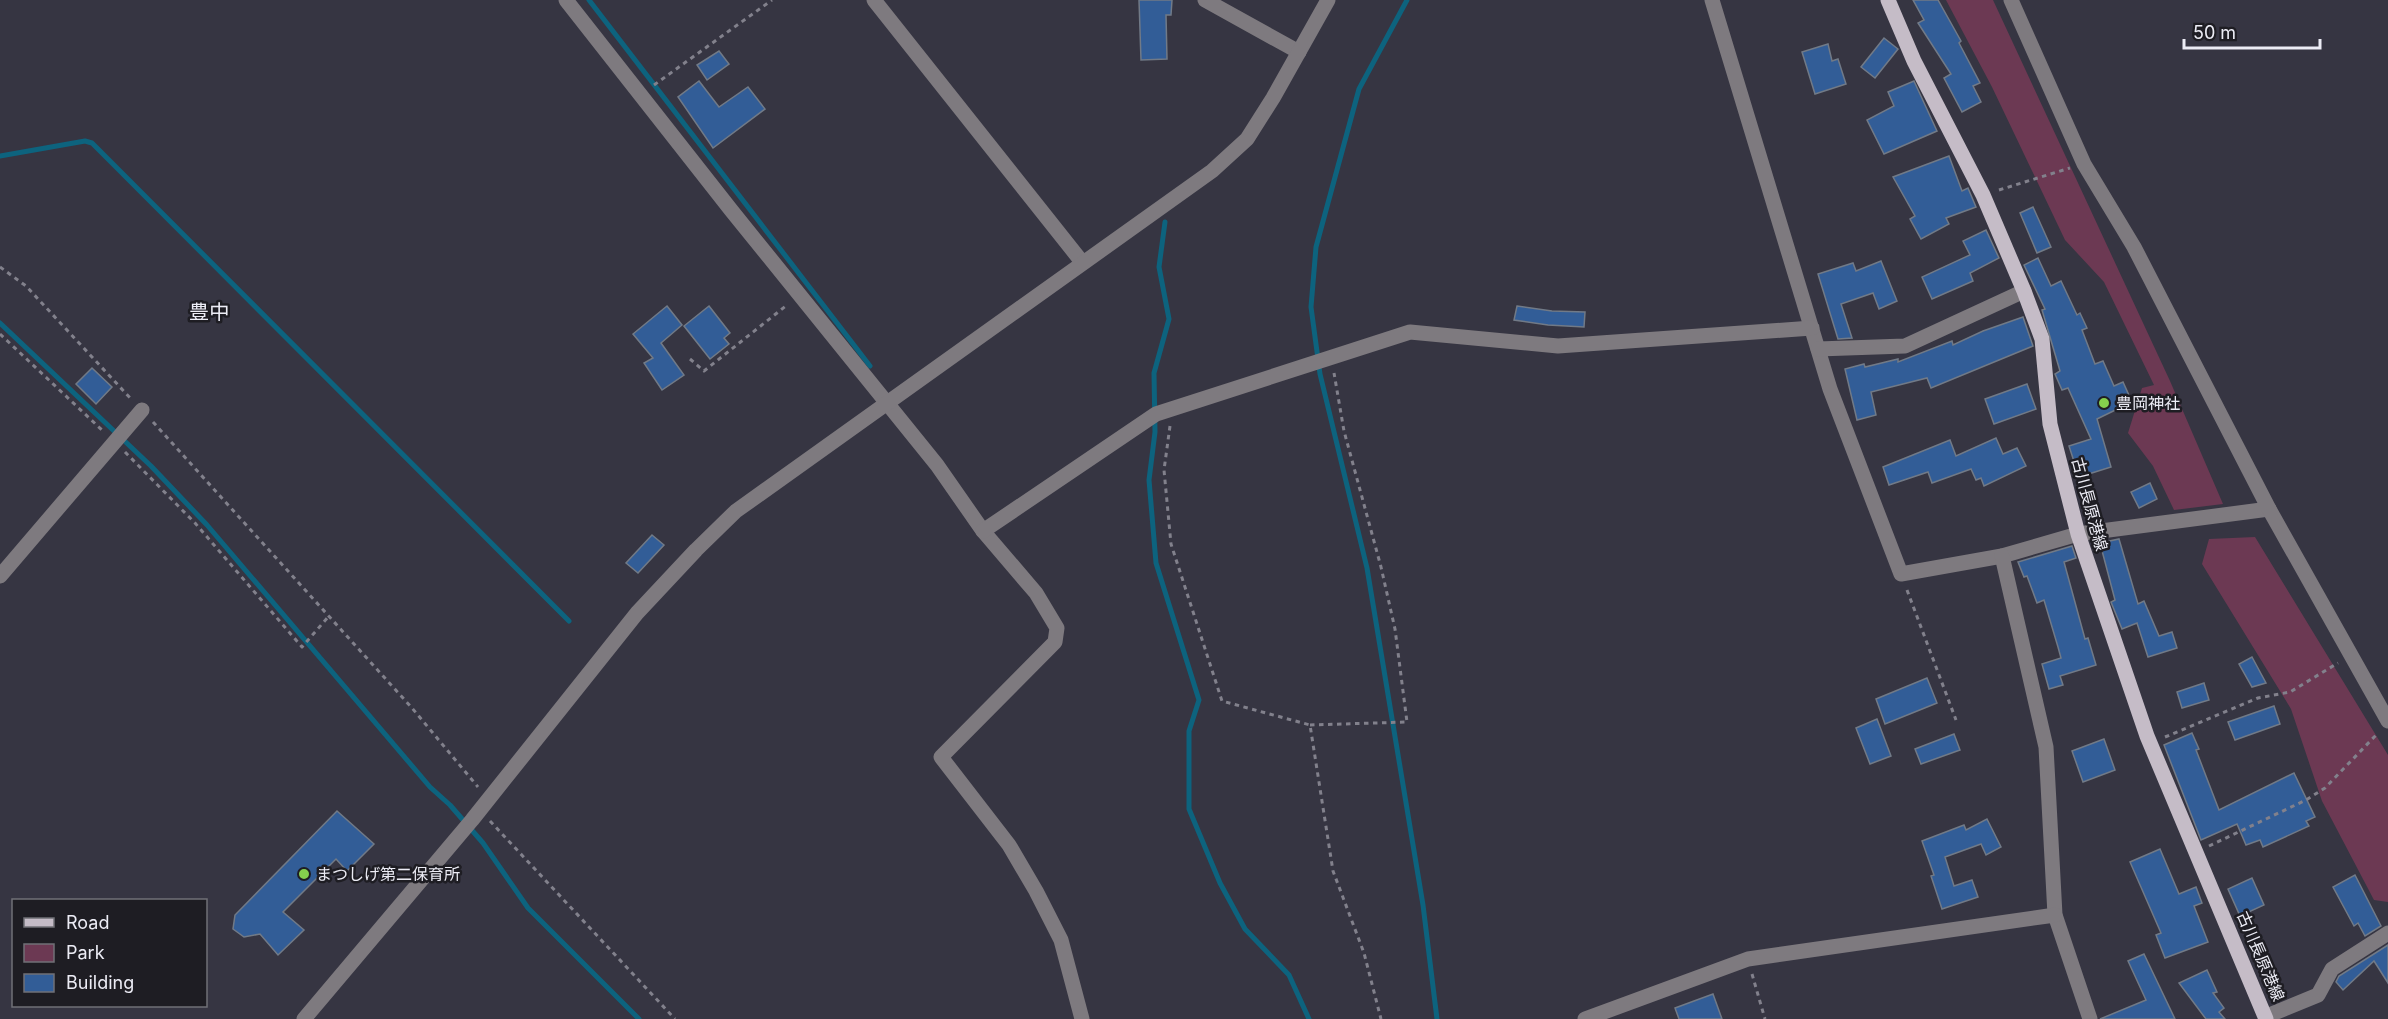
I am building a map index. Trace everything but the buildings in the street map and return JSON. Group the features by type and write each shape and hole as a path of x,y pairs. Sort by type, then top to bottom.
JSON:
{"main road":[{"name":"古川長原港線","path":"1888,0 1914,61 1983,195 2042,339 2050,424 2078,534 2150,743 2266,1018"}],"street":[{"path":"566,0 886,404 938,465 983,531 1036,593 1057,628 1055,642 942,757 1009,845 1036,891 1061,940 1082,1019"},
{"path":"874,0 1082,262"},
{"path":"1205,0 1299,52"},
{"path":"303,1019 480,810 637,613 696,550 736,511 1082,262 1203,178 1247,139 1328,0"},
{"path":"1712,0 1830,389 1901,574 2002,556 2078,534 2269,509"},
{"path":"2011,0 2084,164 2134,247 2269,509 2386,724"},
{"path":"1818,349 1905,346 2024,291"},
{"path":"983,531 1156,414 1410,332 1558,346 1812,328"},
{"path":"0,576 142,410"},
{"path":"2002,556 2046,747 2055,915 2090,1019"},
{"path":"1585,1019 1748,959 2055,915"},
{"path":"2266,1018 2318,995 2332,969 2388,933"}],"path":[{"path":"640,94 772,0"},
{"path":"1983,195 2084,164"},
{"path":"0,267 26,286 142,410 412,708 480,790 480,810 675,1019"},
{"path":"690,359 704,371 799,295"},
{"path":"0,334 195,523 302,647 329,616"},
{"path":"1172,409 1164,470 1171,544 1222,701 1310,725 1407,722 1395,629 1327,360"},
{"path":"1901,574 1956,720"},
{"path":"2150,743 2258,698 2290,692 2344,659"},
{"path":"2196,852 2306,800 2325,788 2386,724"},
{"path":"1310,725 1333,871 1364,952 1381,1019"},
{"path":"1748,959 1765,1019"}],"green space":[{"path":"1946,0 1993,0 2170,381 2223,504 2174,510 2153,466 2128,433 2142,388 2154,385 2104,282 2065,240 1992,87"},
{"path":"2255,537 2388,755 2388,902 2374,900 2322,801 2291,709 2202,564 2209,539"}],"waterway":[{"path":"589,0 870,366"},
{"path":"1407,0 1359,89 1316,247 1311,307 1320,374 1367,568 1423,905 1437,1019"},
{"path":"0,156 85,141 92,143 569,621"},
{"path":"1165,222 1159,267 1169,319 1154,373 1155,432 1149,480 1156,563 1199,700 1189,731 1189,809 1220,883 1245,929 1289,975 1309,1019"},
{"path":"0,323 151,466 207,525 430,787 450,805 483,843 528,908 639,1019"}],"place":[{"name":"豊岡神社","path":"2104,403"},
{"name":"まつしげ第二保育所","path":"304,874"}],"district":[{"name":"豊中","path":"209,312"}]}
